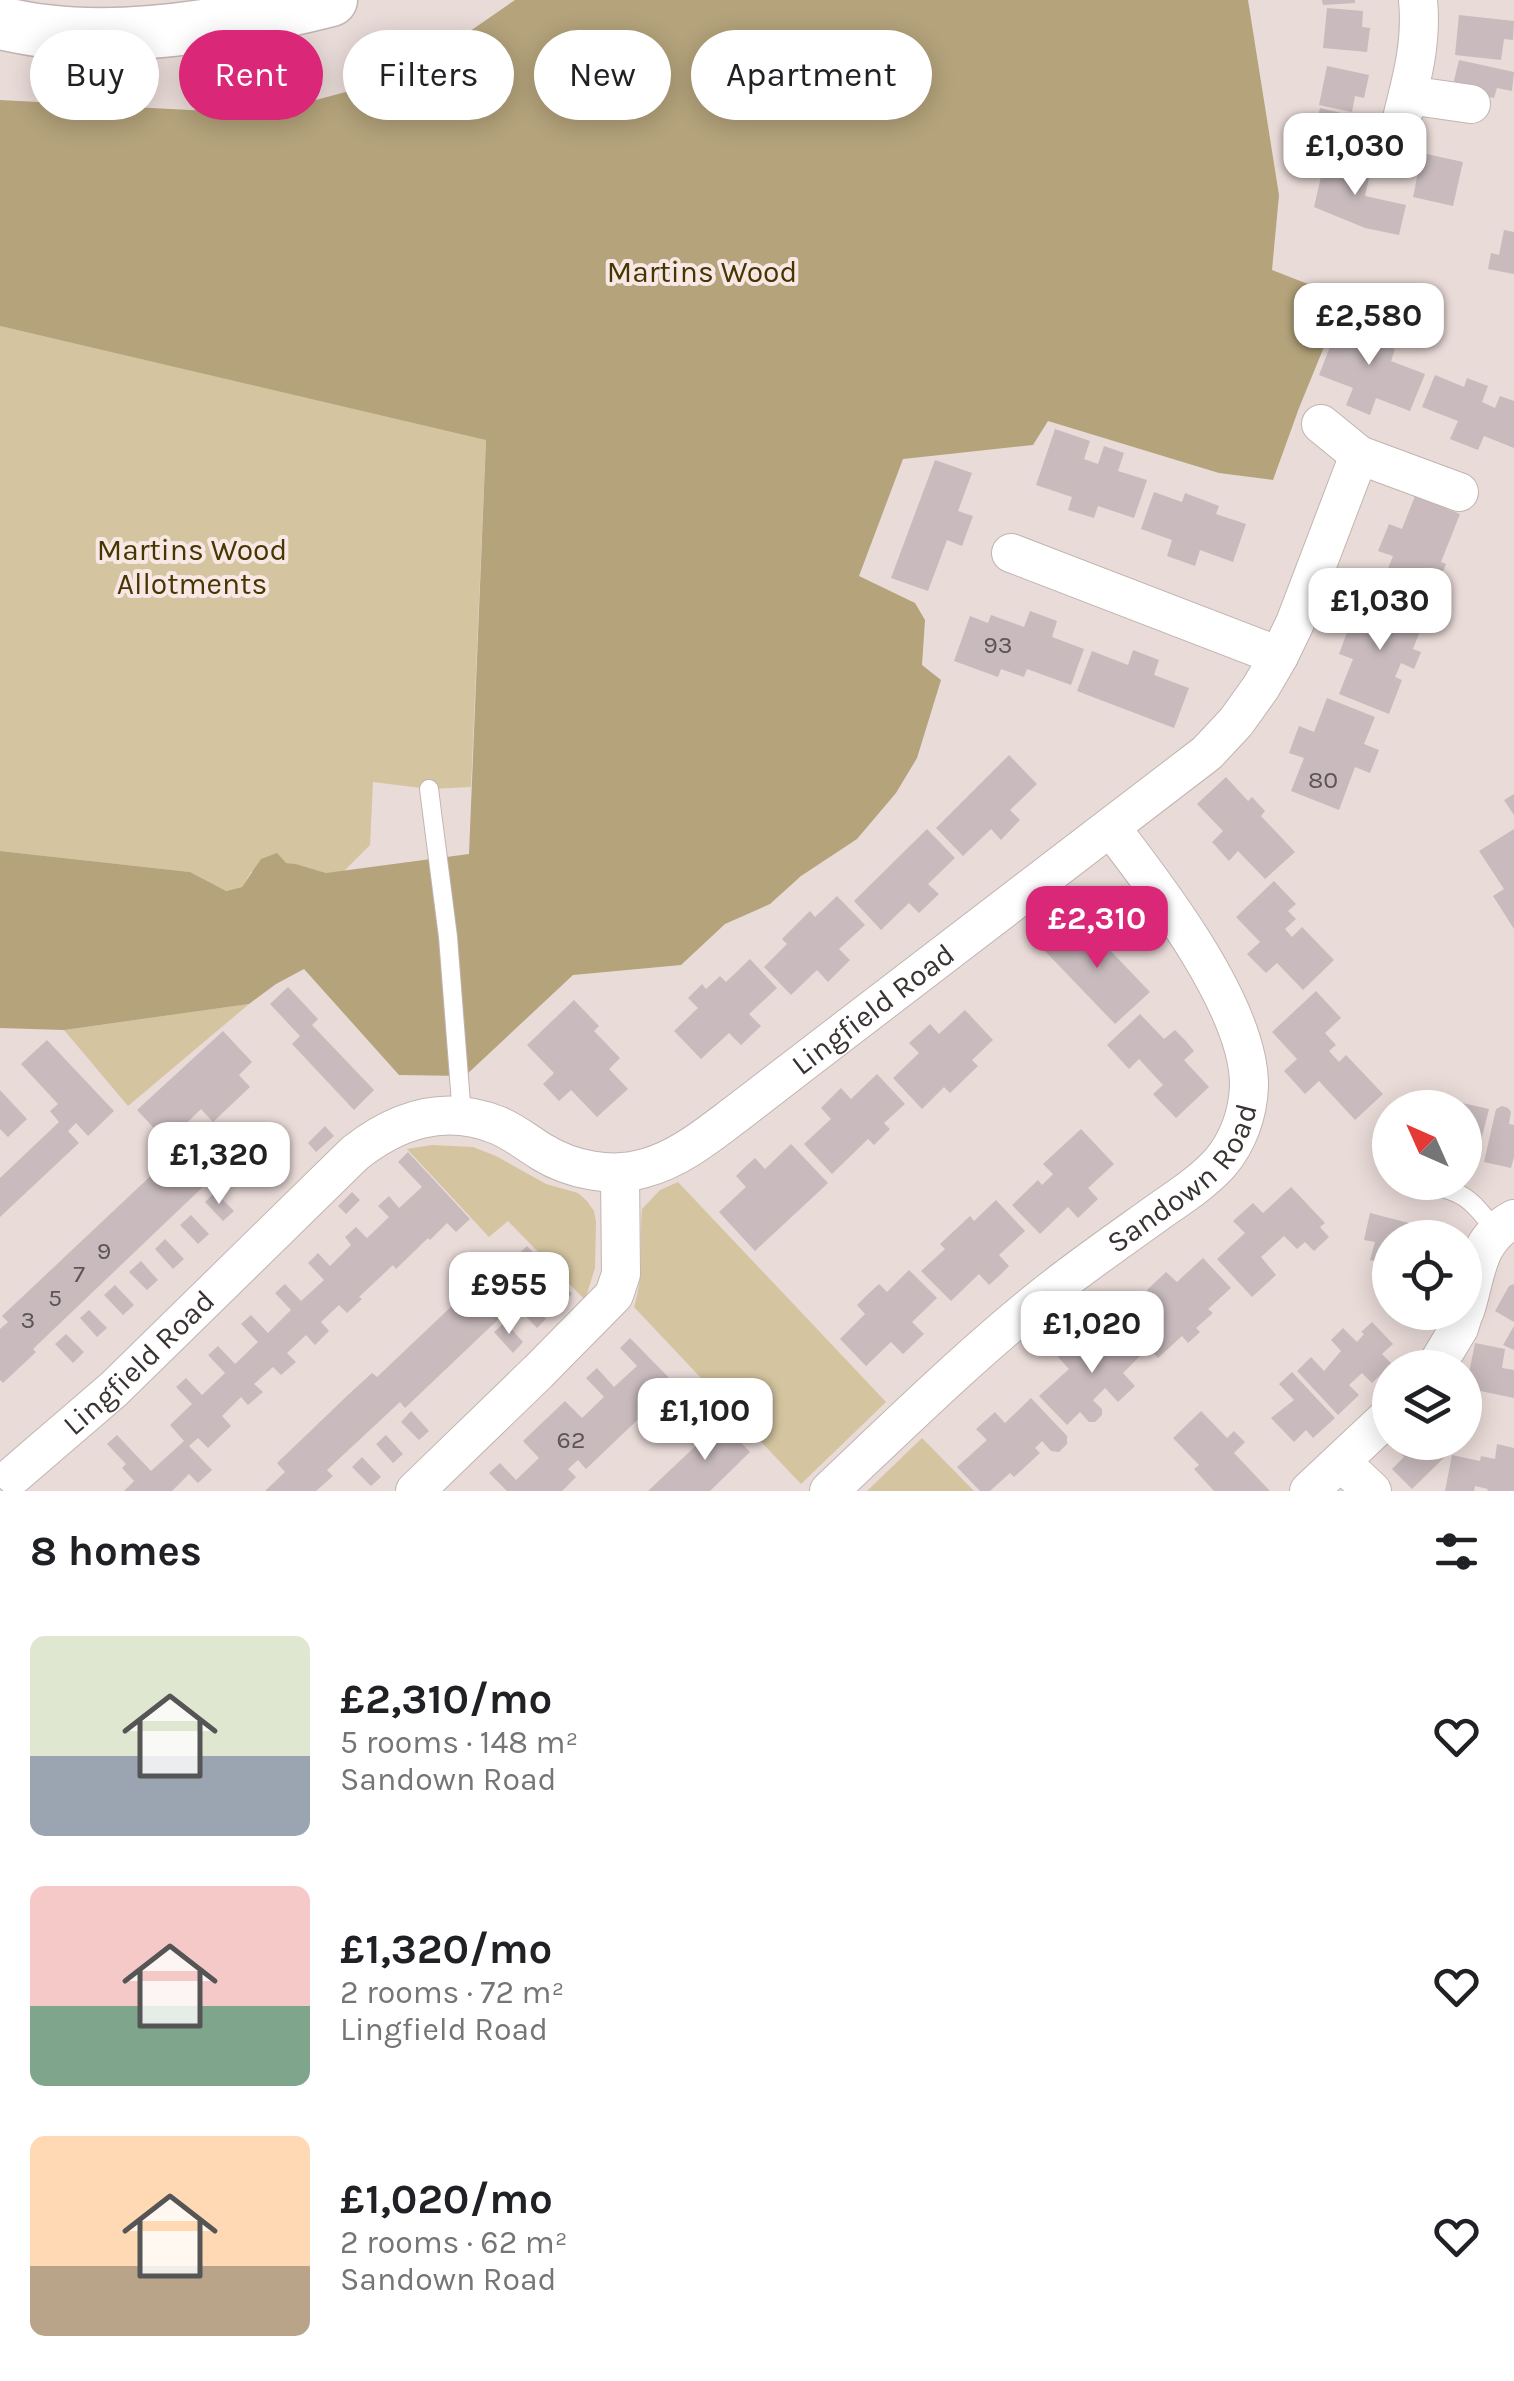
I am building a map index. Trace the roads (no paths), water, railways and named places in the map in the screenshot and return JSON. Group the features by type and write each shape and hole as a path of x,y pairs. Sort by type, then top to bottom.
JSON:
{"street":[{"path":"0,23 47,32 118,34 202,26 331,0"},
{"path":"1418,0 1416,68 1405,104 1472,104"},
{"path":"1321,424 1359,455 1459,492"},
{"name":"Lingfield Road","path":"14,1476 114,1389 355,1153 392,1128 432,1117 462,1116 496,1124 546,1155 580,1168 620,1173 665,1161 688,1148 1111,828 1207,752 1262,688 1295,623 1359,455"},
{"path":"1011,553 1279,656"},
{"name":"Sandown Road","path":"829,1491 998,1334 1204,1178 1230,1150 1240,1131 1248,1087 1247,1060 1239,1034 1191,940 1111,828"},
{"path":"416,1491 614,1295 621,1274 620,1173"},
{"path":"1482,1253 1505,1226"},
{"path":"1308,1491 1372,1432"},
{"path":"1341,1462 1372,1491"}],"lane":[{"path":"428,789 448,937 462,1116"},
{"path":"1470,1200 1505,1226"}],"park label":[{"name":"Martins Wood","path":"702,272"},
{"name":"Martins Wood Allotments","path":"192,567"}]}
